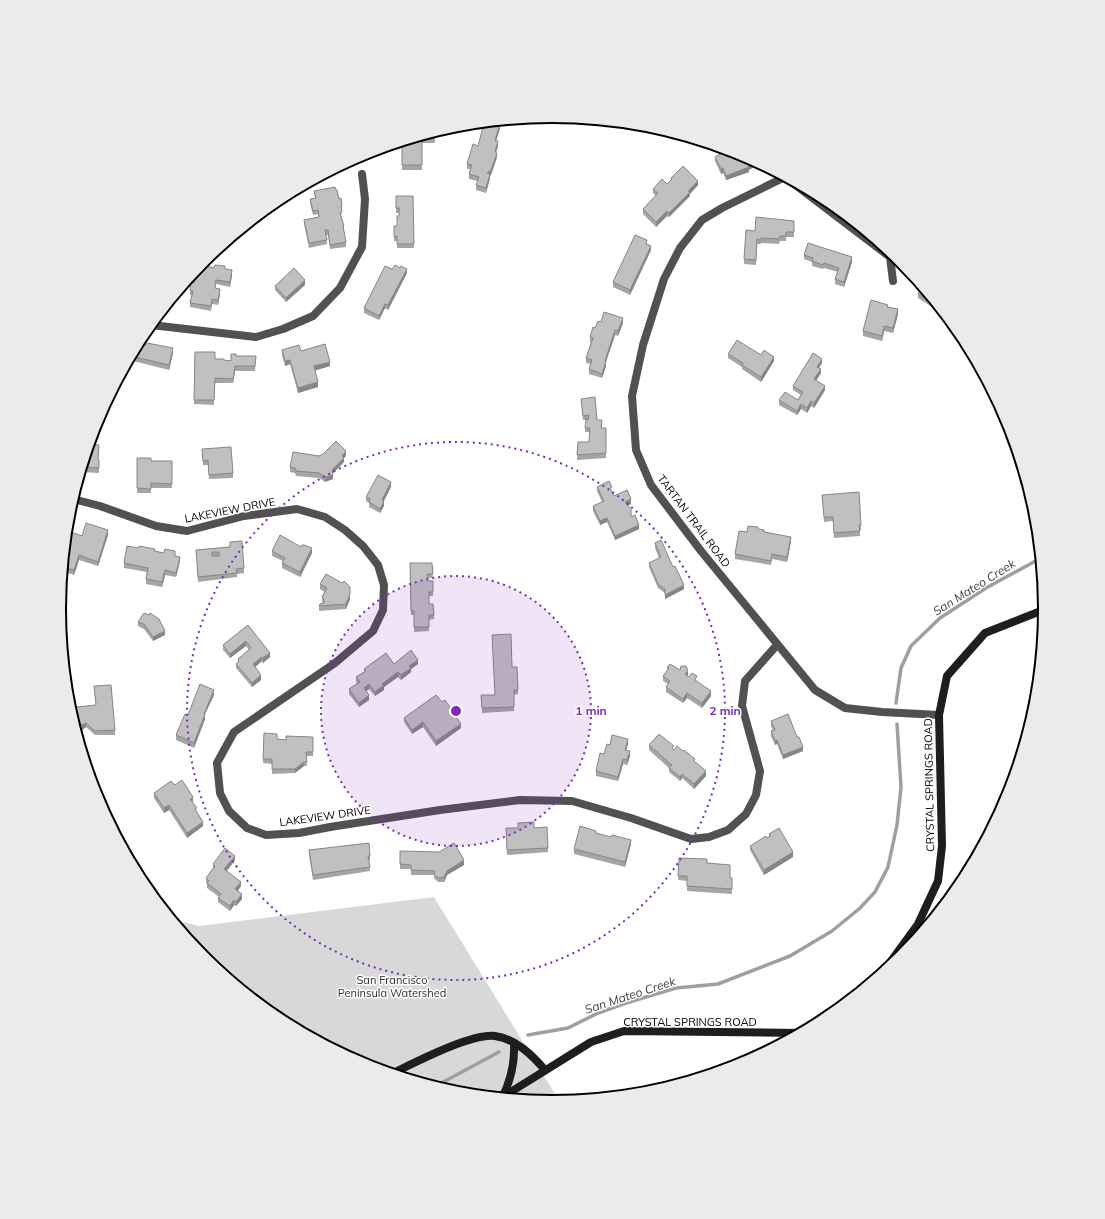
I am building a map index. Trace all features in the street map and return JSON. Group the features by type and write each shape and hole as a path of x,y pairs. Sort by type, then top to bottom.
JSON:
{"main road":[{"name":"CRYSTAL SPRINGS ROAD","path":"894,956 918,924 938,881 942,846 939,715 947,676 985,633 1039,612"},
{"name":"CRYSTAL SPRINGS ROAD","path":"508,1094 591,1042 624,1031 792,1033"},
{"path":"399,1071 475,1038 494,1036 514,1043 529,1053 545,1070"},
{"path":"504,1093 509,1084 512,1071 515,1052 514,1043"}],"street":[{"path":"158,326 256,337 283,329 314,316 340,288 362,247 365,199 362,174"},
{"name":"TARTAN TRAIL ROAD","path":"780,179 722,208 702,220 680,248 664,279 643,345 632,396 636,450 651,485 701,551 815,690 845,708 882,712 939,715"},
{"path":"816,200 873,244"},
{"path":"890,259 893,281"},
{"name":"LAKEVIEW DRIVE","path":"79,500 100,506 156,526 186,531 244,516 298,509 325,517 345,530 363,546 378,565 384,585 383,610 372,631 335,663 234,732 217,763 220,793 229,811 247,828 266,835 299,833 440,810 520,800 572,801 630,818 691,839 709,837 728,830 746,814 756,795 760,771 742,706 745,681 777,645"}],"green space":[{"name":"San Francisco Peninsula Watershed","path":"434,897 556,1096 521,1095 458,1087 396,1070 337,1046 282,1014 256,995 208,954 180,921 199,926"}],"building":[{"path":"499,126 495,141 498,141 495,152 497,153 491,170 487,173 490,174 486,188 476,185 479,177 469,174 472,165 467,164 473,144 478,146 483,128"},
{"path":"422,141 422,165 402,165 402,147"},
{"path":"721,154 749,164 749,167 726,176 723,168 721,169 715,157"},
{"path":"683,166 698,181 688,191 690,192 669,213 667,211 656,222 643,209 658,193 653,189 662,179 667,184"},
{"path":"335,187 339,199 341,198 342,212 340,213 344,226 346,242 330,245 328,230 325,230 327,240 309,243 304,220 319,217 318,210 313,211 310,199 316,198 314,191"},
{"path":"396,196 413,196 414,244 397,244 397,236 394,237 394,226 397,226 397,216 399,216 399,208 396,208"},
{"path":"756,217 794,221 794,232 786,232 786,236 780,236 779,239 757,239 756,260 744,259 746,230 755,231"},
{"path":"635,235 647,240 646,244 651,246 630,290 613,282"},
{"path":"808,243 852,257 844,282 835,279 839,268 812,261 813,258 804,255"},
{"path":"215,265 225,266 225,269 232,270 230,282 216,280 215,288 220,289 218,300 212,299 211,306 190,303 193,291 190,290 191,285 194,283 207,266 214,268"},
{"path":"395,265 400,268 401,266 407,269 388,305 385,304 379,316 364,308 385,266 392,269"},
{"path":"294,268 305,280 286,298 275,286"},
{"path":"920,291 926,299 918,294"},
{"path":"871,300 888,305 887,307 898,309 893,328 884,326 882,336 863,331"},
{"path":"604,312 623,318 618,331 615,330 602,374 589,369 592,360 586,358 593,338 590,337 593,327 595,328 598,321 601,322"},
{"path":"737,340 761,355 764,350 774,357 761,377 728,354"},
{"path":"147,343 173,348 169,365 136,357"},
{"path":"325,344 330,362 314,366 318,382 298,388 290,360 285,361 282,350 299,345 301,351"},
{"path":"195,352 215,352 215,359 231,361 231,354 236,354 236,356 256,356 255,366 235,366 233,379 215,378 214,400 194,400"},
{"path":"813,353 822,359 817,367 821,369 814,379 825,386 814,403 811,401 807,408 801,404 797,411 779,400 785,392 798,400 803,392 793,386"},
{"path":"595,397 597,420 602,420 601,428 606,428 606,453 577,455 578,442 589,442 590,428 585,428 586,419 588,420 589,415 583,416 581,399"},
{"path":"336,441 346,451 342,456 344,458 332,470 333,475 325,477 319,473 296,471 295,468 290,467 293,452 319,456"},
{"path":"95,445 99,445 99,468 88,467"},
{"path":"231,447 233,473 209,475 208,460 203,461 202,449"},
{"path":"137,458 151,458 151,461 172,461 172,484 151,483 151,489 137,488"},
{"path":"378,475 391,482 382,500 384,501 380,509 369,502 370,499 366,497"},
{"path":"609,481 612,487 610,488 614,496 627,490 631,499 625,502 631,509 631,517 635,515 639,525 615,536 607,518 600,521 593,506 604,501 597,487"},
{"path":"859,492 860,531 834,533 833,517 824,517 822,495"},
{"path":"86,523 108,530 98,562 79,555 74,570 68,568 72,532 82,536"},
{"path":"748,526 758,527 758,529 764,530 764,532 791,537 787,557 772,554 771,561 735,554 739,531 747,532"},
{"path":"280,535 301,547 304,545 312,548 300,572 282,563 285,558 272,551"},
{"path":"661,540 673,567 675,566 684,585 665,595 665,589 658,584 649,563 661,557 655,543"},
{"path":"242,541 244,568 236,569 237,573 198,577 196,550 230,547 230,542","holes":["212,552 219,552 219,556 212,556"]},
{"path":"127,546 139,548 139,546 155,549 154,551 164,553 165,549 175,551 175,556 180,557 176,573 165,570 162,582 146,579 148,568 124,563"},
{"path":"410,563 432,563 433,574 427,574 428,581 433,581 433,592 429,592 429,604 433,604 434,615 429,615 429,627 414,627 414,611 411,611"},
{"path":"326,574 342,583 344,581 350,587 350,594 346,604 319,606 320,604 324,603 324,599 322,597 327,588 320,584"},
{"path":"144,613 149,615 150,613 159,619 165,631 153,637 144,624 138,622"},
{"path":"248,625 270,653 253,664 261,675 252,683 236,664 239,661 238,659 251,648 246,641 230,654 223,645"},
{"path":"511,634 512,667 517,667 518,690 514,690 514,707 482,708 481,695 495,695 492,635"},
{"path":"411,650 418,660 409,666 411,668 401,675 398,672 382,684 384,685 375,692 369,684 364,688 369,695 359,703 349,689 360,682 356,677 366,671 364,669 386,653 394,664"},
{"path":"670,664 680,670 681,666 686,666 688,671 685,674 689,677 692,673 697,676 695,680 711,691 702,703 687,693 683,699 666,687 670,681 663,676"},
{"path":"200,684 214,690 194,743 176,735 185,714 188,715"},
{"path":"111,685 115,730 95,731 86,723 82,725 80,723 76,707 96,705 94,686"},
{"path":"436,695 442,702 445,700 461,724 436,741 423,722 412,730 404,718"},
{"path":"788,714 797,737 799,737 803,747 783,755 777,740 775,741 771,731 775,730 771,721"},
{"path":"264,733 277,734 277,739 286,740 286,736 313,737 313,752 306,752 307,762 304,762 295,769 272,769 272,759 263,759"},
{"path":"659,734 674,746 672,748 674,750 677,746 683,751 684,750 706,771 694,784 682,774 680,777 669,768 672,765 649,745"},
{"path":"612,735 628,739 625,750 630,751 627,760 623,759 618,777 596,771 600,753 604,754 607,744 610,745"},
{"path":"182,780 193,797 190,799 197,808 195,809 203,822 187,833 169,805 164,808 154,793 171,781 175,785"},
{"path":"534,822 534,828 547,827 548,848 507,850 506,828 518,828 518,823"},
{"path":"580,826 596,831 596,833 631,840 625,862 574,849"},
{"path":"779,828 793,852 764,870 750,846 766,836 767,838 771,836 769,834"},
{"path":"369,843 370,856 368,856 370,867 313,875 309,850"},
{"path":"454,843 464,860 447,871 444,877 438,878 434,874 435,871 411,870 411,865 400,864 400,851 439,852"},
{"path":"225,848 235,856 224,869 241,882 235,889 242,894 236,902 234,900 230,906 218,898 221,894 207,883 209,881 206,878 215,866 213,864"},
{"path":"679,858 707,859 707,863 730,865 732,889 687,886 687,876 678,876"}],"waterway":[{"name":"San Mateo Creek","path":"896,703 901,668 911,646 940,618 986,588 1036,561"},
{"name":"San Mateo Creek","path":"528,1035 568,1028 598,1013 676,988 718,984 790,956 832,931 859,909 875,892 888,867 897,825 901,787 897,724"},
{"name":"San Mateo Creek","path":"442,1083 499,1052"}]}
